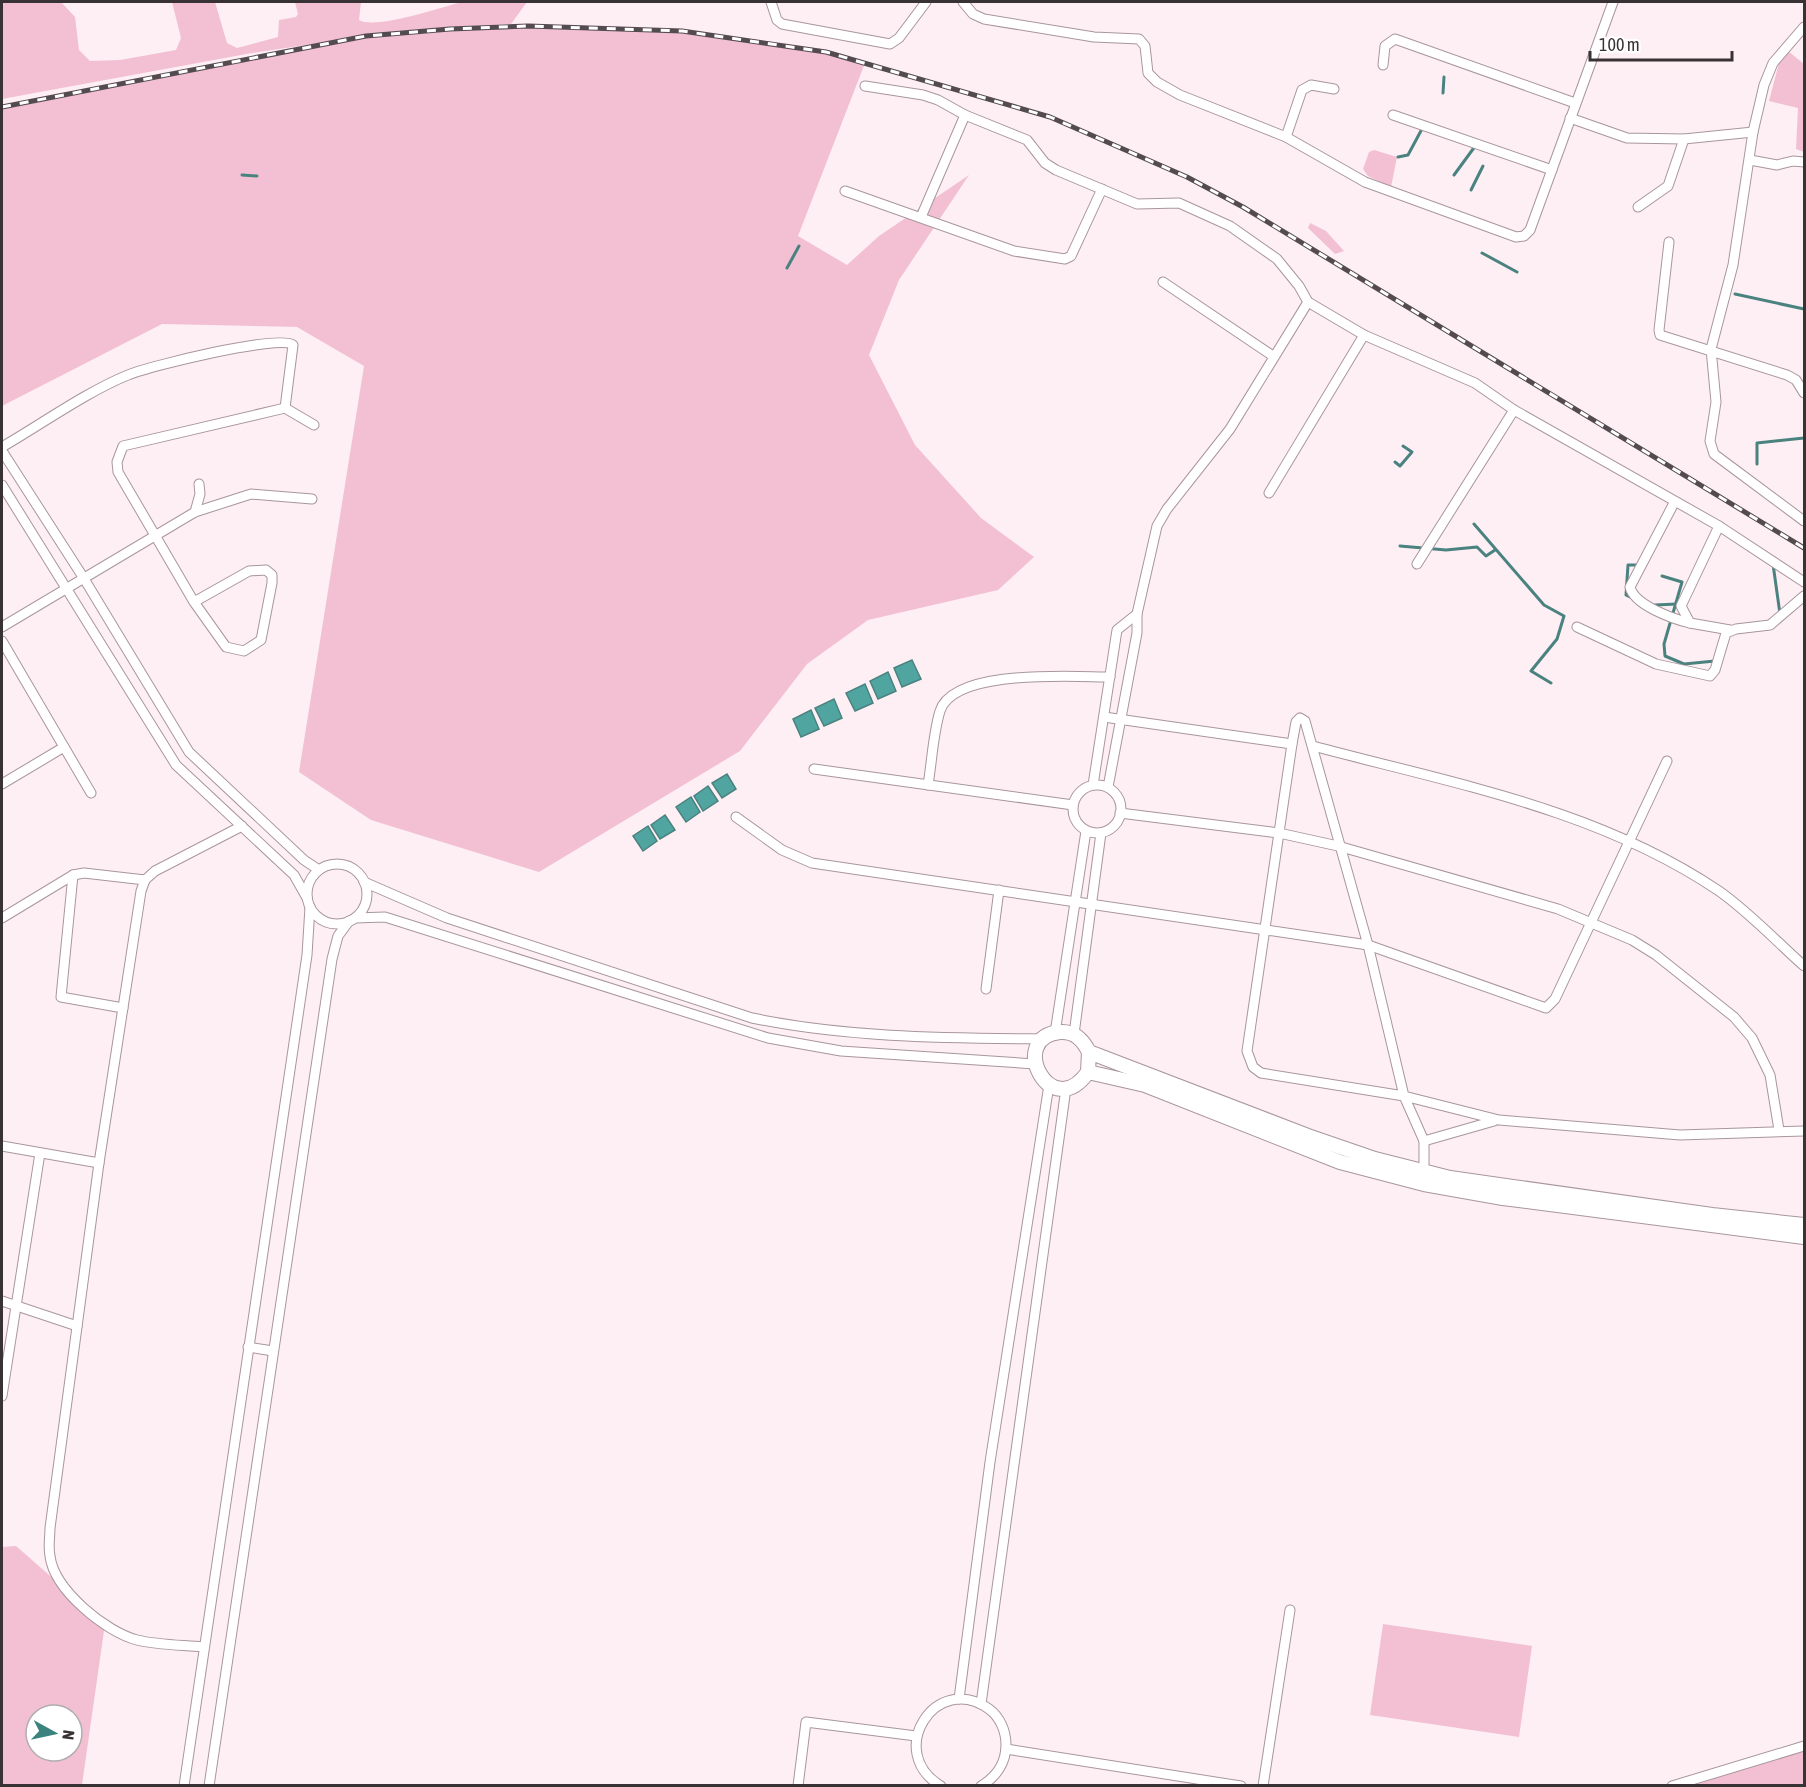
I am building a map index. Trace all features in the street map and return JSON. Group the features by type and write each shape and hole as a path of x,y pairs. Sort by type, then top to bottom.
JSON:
{"highway":[{"path":"1074,1034 1083,1041 1089,1052 1088,1072 1083,1080 1066,1088 1049,1085 1039,1076 1035,1055 1050,1036 1074,1034"},
{"path":"1089,1052 1424,1178"},
{"path":"1088,1072 1145,1085 1340,1162 1424,1178 1768,1227 1804,1237"},
{"path":"1768,1227 1804,1225"}],"street":[{"path":"771,2 777,20 782,24 849,34 883,44 895,42 926,2"},
{"path":"963,2 977,17 995,21 1094,37 1139,39 1145,46 1148,73 1157,82 1180,95 1286,137 1365,182 1516,237 1524,236 1530,230 1613,2"},
{"path":"1804,27 1773,63 1764,85 1753,132 1733,265 1711,349 1716,402 1710,441 1714,454 1804,521"},
{"path":"1383,65 1385,46 1395,39 1575,103"},
{"path":"1286,137 1302,90 1311,85 1334,89"},
{"path":"866,86 923,95 1027,140 1045,163 1137,204 1179,203 1230,226 1277,259 1299,286 1308,302 1364,335 1475,383 1514,410 1719,526 1804,582"},
{"path":"921,217 965,115"},
{"path":"1393,116 1552,170"},
{"path":"1570,118 1621,138 1684,139 1753,132"},
{"path":"1638,207 1668,186 1684,139"},
{"path":"1750,160 1777,165 1793,161 1804,162"},
{"path":"845,191 1014,250 1065,259 1071,256 1102,189"},
{"path":"1669,242 1659,333 1664,338 1711,349 1792,377 1804,393"},
{"path":"1163,282 1273,356"},
{"path":"1108,787 1119,718 1137,633 1137,614 1157,526 1167,508 1230,429 1308,302"},
{"path":"1269,493 1364,335"},
{"path":"285,408 293,345 287,342 261,342 129,374 2,449 189,752 304,860 320,870"},
{"path":"194,602 249,571 266,570 272,575 264,632 255,646 244,651 226,647 194,602 118,472 117,462 123,446 285,408 314,425"},
{"path":"1417,564 1514,410"},
{"path":"195,512 200,494 199,484"},
{"path":"2,485 177,765 294,875 309,903 322,920 331,923 385,917 768,1038 841,1051 1035,1064"},
{"path":"2,627 195,512 251,494 263,493 312,499"},
{"path":"1674,502 1630,587 1634,595 1650,608 1690,623 1730,630 1770,625 1804,596"},
{"path":"1690,623 1682,611 1682,601 1719,526"},
{"path":"1093,785 1117,630 1137,614"},
{"path":"1577,627 1656,664 1706,676 1715,670 1725,635 1730,630"},
{"path":"2,641 91,793"},
{"path":"928,785 940,710 950,696 987,681 1007,678 1110,677"},
{"path":"1104,717 1292,744"},
{"path":"1424,1178 1424,1141 1404,1096 1368,945 1338,846 1313,746 1305,721 1300,718 1296,722 1292,744 1247,1051 1253,1067 1261,1073 1404,1096 1499,1120 1680,1135 1779,1130 1804,1131"},
{"path":"1313,746 1540,806 1628,842 1720,892 1804,966"},
{"path":"2,784 64,747"},
{"path":"177,765 189,752"},
{"path":"736,817 782,850 812,863 1092,902 1368,945 1546,1008 1556,999 1590,920 1667,761"},
{"path":"814,769 1073,805"},
{"path":"1093,785 1108,787 1118,798 1120,813 1114,826 1101,833 1086,831 1075,820 1073,805 1080,792 1093,785"},
{"path":"1120,813 1279,833 1338,846 1590,920 1632,940 1656,955 1734,1017 1752,1038 1770,1075 1779,1130"},
{"path":"203,1647 139,1640 118,1634 96,1618 58,1580 50,1557 50,1528 99,1164 141,891 145,880 155,871 242,826"},
{"path":"184,1785 307,955 309,882 320,870 327,865 345,865 353,868 364,882 447,918 752,1018 797,1027 853,1034 1050,1036 1086,831"},
{"path":"1074,1034 1101,833"},
{"path":"2,918 73,875 84,873 145,880"},
{"path":"73,875 60,997 123,1008"},
{"path":"209,1785 332,958 338,936 366,902 364,882"},
{"path":"986,989 999,890"},
{"path":"959,1699 990,1462 1049,1085"},
{"path":"981,1704 1066,1088"},
{"path":"1424,1141 1499,1120"},
{"path":"2,1146 99,1164"},
{"path":"2,1396 40,1153"},
{"path":"2,1301 77,1326"},
{"path":"248,1347 273,1351"},
{"path":"1263,1785 1290,1610"},
{"path":"941,1785 925,1772 919,1761 916,1736 920,1725 936,1707 959,1699 981,1704 992,1712 1001,1722 1006,1735 1006,1749 997,1773 981,1785"},
{"path":"798,1785 806,1722 916,1736"},
{"path":"1672,1785 1804,1746"},
{"path":"1006,1749 1241,1785"}],"shaded area":[{"path":"485,1 527,2 511,24 394,31 370,36 528,26 613,27 698,33 783,44 865,63 798,236 847,265 879,236 969,175 899,280 869,355 915,445 981,518 1034,557 998,590 868,620 807,664 740,751 539,872 371,820 299,772 364,366 297,327 162,324 2,406 2,107 366,36 252,53 2,99 2,2 62,3 75,17 79,50 90,61 120,60 176,50 181,38 172,2 215,2 227,43 237,48 278,37 279,20 296,17 298,14 295,2 361,2 359,20 379,22 425,13 462,2"},
{"path":"1788,51 1804,64 1804,152 1796,149 1798,108 1769,101 1779,63"},
{"path":"1374,150 1397,157 1391,187 1368,176 1363,169 1369,152"},
{"path":"1310,223 1326,231 1344,251 1335,254 1308,228"},
{"path":"16,1546 105,1624 82,1785 2,1786 2,1547"},
{"path":"1383,1624 1532,1646 1519,1737 1370,1715"},
{"path":"1804,1748 1804,1785 1692,1786"}],"water":[{"path":"912,660 921,679 902,687 894,668"},
{"path":"888,672 896,691 878,699 870,681"},
{"path":"865,684 873,703 855,711 846,693"},
{"path":"834,699 842,718 824,726 815,708"},
{"path":"811,710 819,729 801,737 793,719"},
{"path":"727,774 736,789 722,798 712,783"},
{"path":"708,786 718,801 703,811 694,796"},
{"path":"691,797 700,812 686,822 676,807"},
{"path":"665,815 675,830 660,839 651,825"},
{"path":"648,826 657,841 643,851 633,836"}],"waterway":[{"path":"1443,93 1444,77"},
{"path":"1398,157 1408,155 1423,127"},
{"path":"1454,175 1476,145"},
{"path":"1471,190 1483,166"},
{"path":"242,175 257,176"},
{"path":"787,268 799,246"},
{"path":"1482,253 1517,272"},
{"path":"1735,294 1804,309"},
{"path":"1757,464 1757,443 1804,438"},
{"path":"1395,462 1400,466 1412,452 1403,446"},
{"path":"1474,524 1544,605 1564,616 1557,639 1531,671 1551,683"},
{"path":"1400,546 1446,550 1477,547 1486,556 1495,550"},
{"path":"1773,564 1780,614"},
{"path":"1634,599 1626,595 1628,565 1638,565"},
{"path":"1662,576 1682,582 1664,644 1665,656 1684,664 1715,661"},
{"path":"1655,605 1677,604"}],"railway":[{"path":"2,107 366,36 450,29 528,26 682,31 826,52 1050,117 1187,177 1243,207 1804,548"}]}
